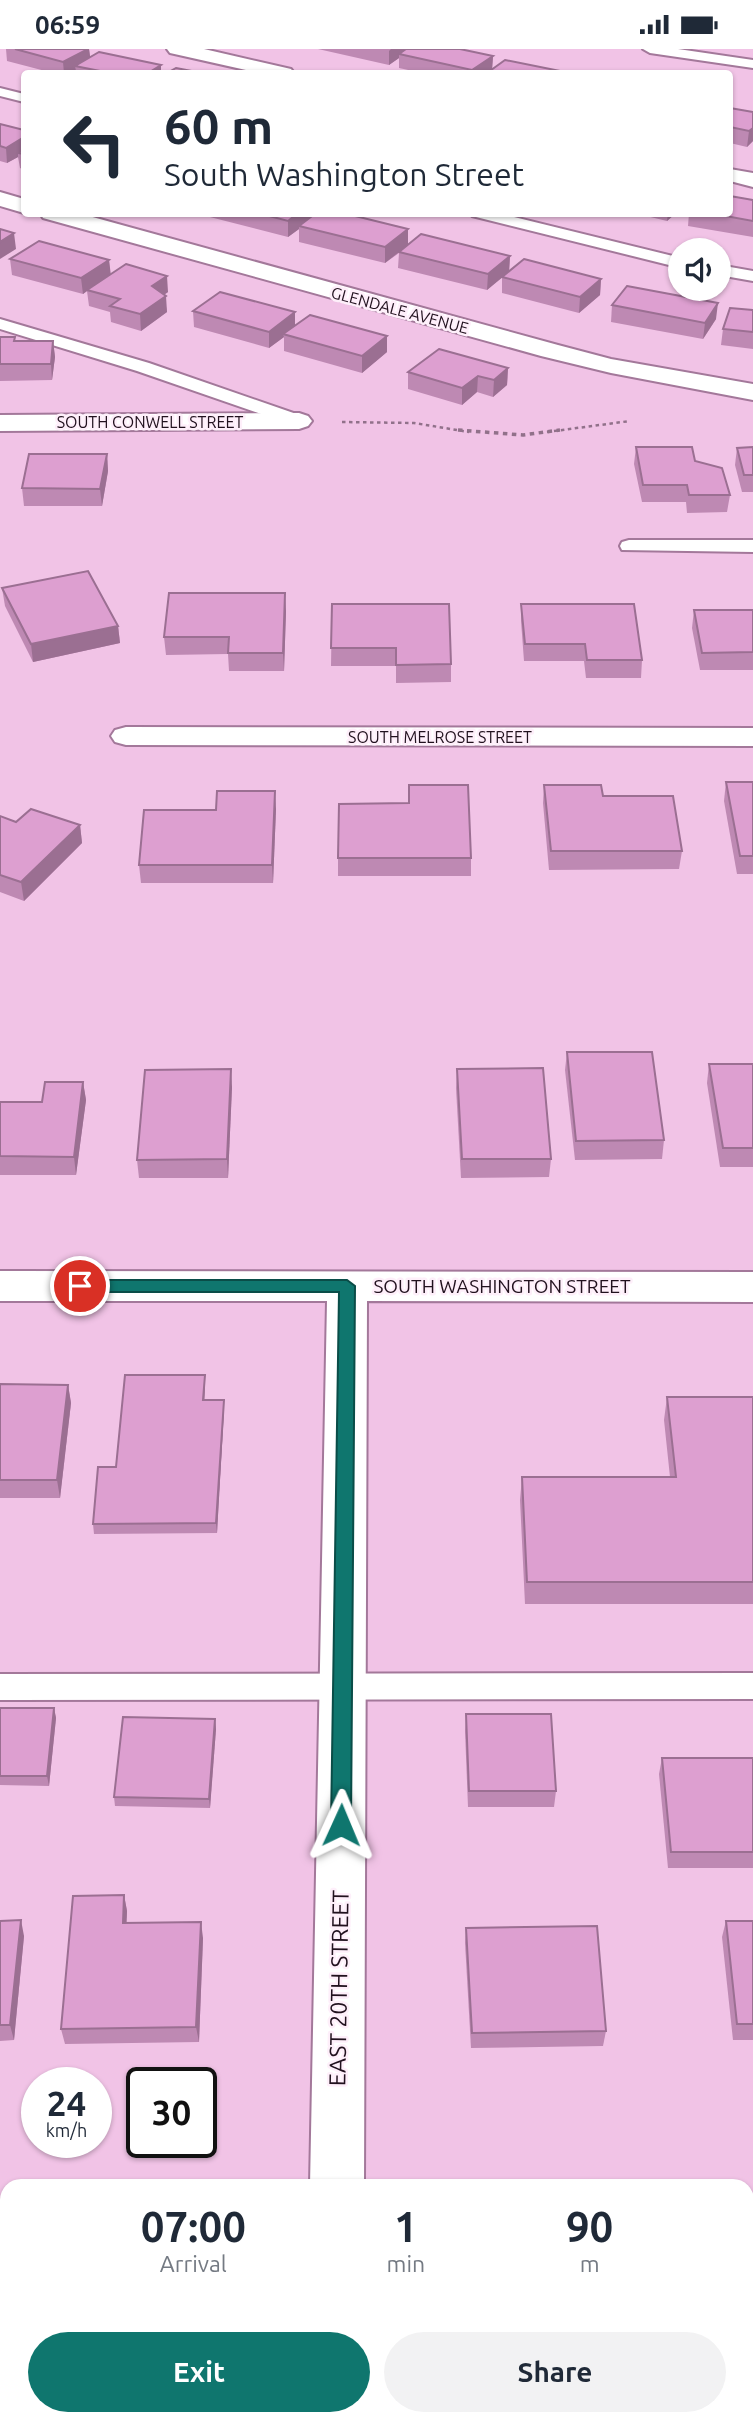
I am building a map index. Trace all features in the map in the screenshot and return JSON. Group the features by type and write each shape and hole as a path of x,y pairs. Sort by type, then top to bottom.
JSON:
{"street":[{"path":"177,49 271,70"},
{"path":"733,177 753,180"},
{"path":"0,199 21,205"},
{"name":"GLENDALE AVENUE","path":"65,217 550,351 611,366 753,392"},
{"name":"SOUTH CONWELL STREET","path":"0,423 299,421"},
{"name":"SOUTH MELROSE STREET","path":"127,736 753,737"},
{"name":"SOUTH WASHINGTON STREET","path":"0,1286 753,1287"},
{"name":"EAST 20TH STREET","path":"337,2179 347,1286"}],"lane":[{"path":"650,49 753,64"},
{"path":"0,92 21,97"},
{"path":"493,217 668,260"},
{"path":"731,272 753,276"},
{"path":"0,324 143,367 299,421"},
{"path":"629,546 753,546"},
{"path":"0,1687 753,1686"}],"path":[{"path":"299,421 414,423 476,433 523,435 630,421"}],"building":[{"path":"15,49 88,49 63,62"},
{"path":"406,49 460,49 493,56 472,70 399,54"},
{"path":"99,52 161,65 153,70 95,70 75,66"},
{"path":"505,60 555,70 491,70"},
{"path":"733,109 753,112 753,128 749,131 733,128"},
{"path":"0,124 21,129 21,139 6,148 0,146"},
{"path":"733,197 753,200 753,221 731,217"},
{"path":"273,217 293,217 288,221"},
{"path":"311,217 359,217 408,229 385,247 299,226"},
{"path":"0,229 14,233 0,242"},
{"path":"421,234 510,256 488,274 399,252"},
{"path":"39,241 109,260 81,278 10,259"},
{"path":"524,259 601,279 580,297 502,277"},
{"path":"126,264 167,276 152,286 166,296 140,314 110,306 120,299 87,290"},
{"path":"627,286 668,294 668,301 718,303 705,323 612,305"},
{"path":"220,292 295,312 269,332 193,311"},
{"path":"730,308 753,310 753,332 723,329"},
{"path":"310,315 387,336 362,356 283,334"},
{"path":"0,337 15,337 14,341 53,341 51,364 0,364"},
{"path":"439,349 508,368 494,380 478,376 462,388 408,372"},
{"path":"636,447 692,447 695,461 722,468 730,495 689,495 687,485 643,485"},
{"path":"753,447 753,475 744,475 737,448"},
{"path":"29,454 107,454 100,489 22,488"},
{"path":"88,571 118,626 31,644 2,588"},
{"path":"169,593 285,593 283,653 228,653 229,637 164,637"},
{"path":"332,604 449,604 451,664 396,665 396,648 331,648"},
{"path":"521,604 634,604 642,660 587,660 585,644 525,644"},
{"path":"694,610 753,610 753,652 702,653"},
{"path":"726,782 753,782 753,856 740,856"},
{"path":"409,785 468,785 471,858 338,858 339,804 409,803"},
{"path":"544,785 601,785 603,796 673,796 682,851 551,851"},
{"path":"217,791 275,791 272,865 139,865 144,810 216,810"},
{"path":"31,809 80,825 21,882 0,875 0,816 16,822"},
{"path":"567,1052 652,1052 664,1140 576,1141"},
{"path":"709,1064 753,1064 753,1148 723,1148"},
{"path":"543,1068 551,1159 462,1159 457,1069"},
{"path":"231,1069 227,1159 137,1160 145,1070"},
{"path":"45,1082 83,1082 74,1157 0,1156 0,1102 42,1102"},
{"path":"125,1375 205,1375 203,1400 224,1400 216,1523 93,1524 98,1467 116,1467"},
{"path":"0,1384 68,1385 57,1480 0,1480"},
{"path":"667,1397 753,1397 753,1582 527,1582 522,1477 676,1477"},
{"path":"0,1708 54,1708 47,1776 0,1776"},
{"path":"466,1714 551,1714 556,1791 469,1791"},
{"path":"123,1717 215,1719 209,1799 114,1797"},
{"path":"662,1758 753,1758 753,1852 671,1852"},
{"path":"124,1895 123,1923 201,1922 196,2027 61,2029 73,1896"},
{"path":"21,1920 10,2025 0,2025 0,1921"},
{"path":"726,1921 753,1921 753,2024 737,2024"},
{"path":"597,1926 606,2031 472,2033 466,1928"}],"route":[{"path":"80,1286 347,1286 341,1825"}]}
